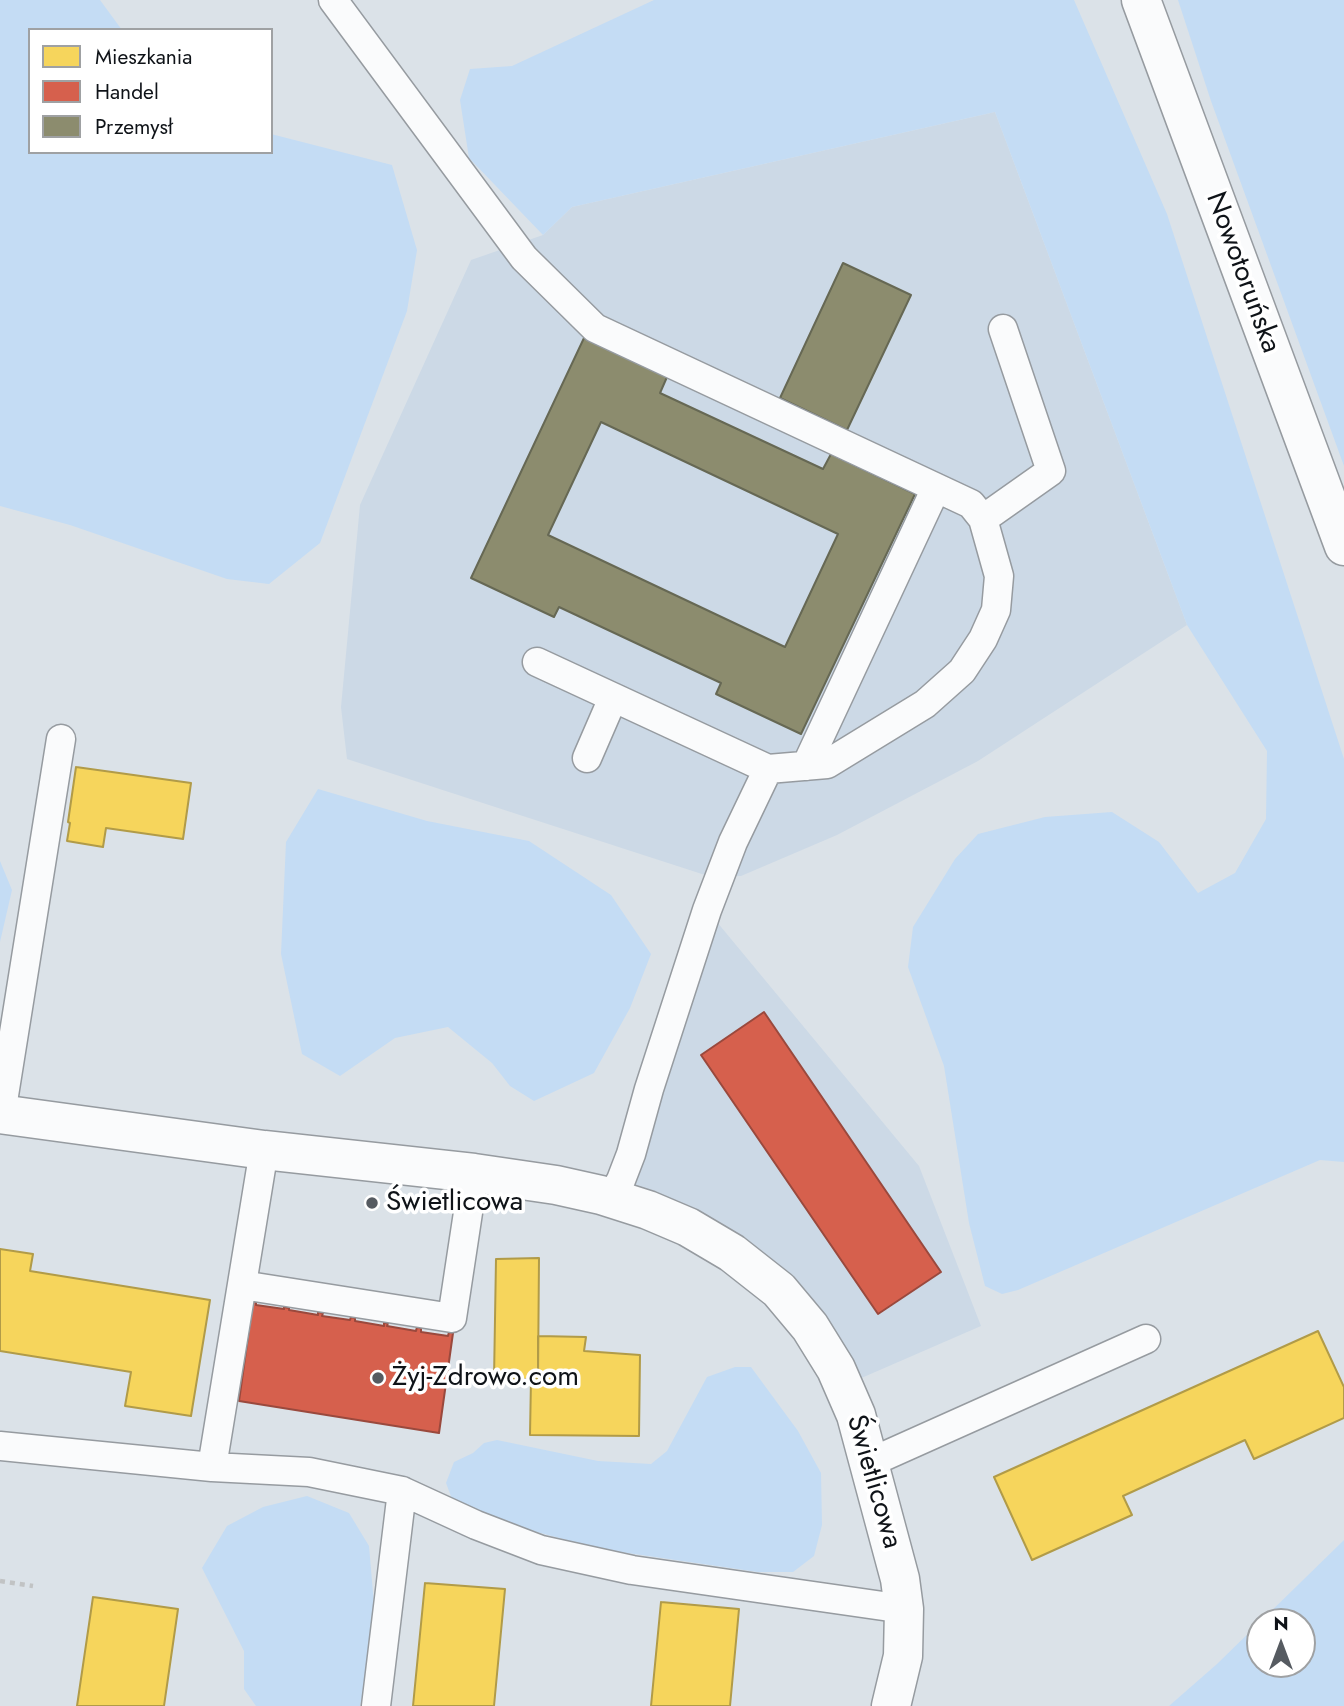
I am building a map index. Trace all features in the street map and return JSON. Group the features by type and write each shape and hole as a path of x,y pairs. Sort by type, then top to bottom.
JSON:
{"street":[{"name":"Nowotoruńska","path":"1141,0 1344,546"},
{"name":"Świetlicowa","path":"0,1114 264,1150 474,1173 556,1185 648,1210 688,1227 732,1253 779,1290 810,1328 836,1368 856,1415 900,1579 904,1609 903,1656 891,1706"}],"lane":[{"path":"333,0 524,258 595,328 971,504 983,519 999,576 996,610 983,639 962,671 925,704 827,764 768,769 537,662"},
{"path":"983,519 1051,471 1003,329"},
{"path":"806,766 936,488"},
{"path":"587,758 613,698"},
{"path":"0,1114 61,739"},
{"path":"611,1198 631,1154 649,1089 707,910 733,842 768,769"},
{"path":"212,1467 264,1150"},
{"path":"242,1285 452,1318 474,1173"},
{"path":"869,1463 1146,1339"},
{"path":"0,1446 212,1467 310,1472 401,1491 476,1525 541,1550 632,1570 904,1609"},
{"path":"376,1706 401,1491"}],"path":[{"path":"0,1581 33,1586"}],"shaded area":[{"path":"0,0 100,0 121,28 28,28 28,154 273,154 273,135 392,165 417,250 407,311 320,543 269,584 227,579 70,525 0,506"},
{"path":"654,0 1074,0 1167,214 1344,759 1344,1162 1320,1160 1018,1290 1002,1294 985,1286 969,1223 944,1066 908,967 913,927 955,859 978,834 1045,817 1112,812 1159,842 1198,893 1235,873 1266,819 1267,751 1187,625 995,112 572,207 543,235 469,158 460,100 470,69 512,66"},
{"path":"1178,0 1344,0 1344,466 1211,101"},
{"path":"995,112 1187,625 978,761 837,835 741,876 705,875 347,759 341,707 360,505 471,260 543,235 572,207"},
{"path":"318,789 427,821 529,841 611,895 651,954 630,1008 594,1073 534,1101 510,1086 492,1063 448,1027 395,1038 340,1076 302,1054 281,954 286,842"},
{"path":"0,861 12,890 0,942"},
{"path":"707,910 919,1166 981,1326 843,1386 810,1328 621,1180"},
{"path":"735,1367 751,1367 798,1431 821,1473 822,1525 814,1556 793,1572 758,1572 600,1549 470,1514 452,1499 446,1483 454,1462 473,1453 484,1443 497,1440 598,1461 651,1464 667,1451 707,1377"},
{"path":"307,1496 349,1513 369,1546 376,1628 360,1706 256,1706 244,1689 244,1651 202,1568 227,1526 263,1507"},
{"path":"1344,1540 1344,1706 1169,1706 1246,1636 1246,1678 1316,1678 1316,1608 1274,1608"}],"building: Mieszkania":[{"path":"76,767 191,783 183,839 106,828 103,847 67,841"},
{"path":"0,1249 33,1254 30,1271 210,1300 191,1416 125,1406 131,1372 0,1351"},
{"path":"539,1258 538,1379 494,1379 496,1259"},
{"path":"1318,1331 1344,1387 1344,1418 1254,1459 1245,1440 1123,1496 1132,1515 1032,1560 994,1477"},
{"path":"538,1336 586,1337 584,1351 640,1355 639,1436 530,1435 531,1379 538,1379"},
{"path":"425,1583 505,1589 494,1706 413,1706"},
{"path":"93,1597 178,1609 164,1706 77,1706"},
{"path":"661,1602 739,1609 730,1706 651,1706"}],"building: Handel":[{"path":"764,1012 941,1272 878,1314 701,1055"},
{"path":"253,1301 256,1305 284,1307 318,1315 318,1312 323,1313 322,1316 350,1320 351,1317 355,1318 355,1321 384,1326 384,1323 388,1323 387,1326 416,1331 417,1327 421,1328 421,1332 448,1336 449,1332 453,1333 439,1433 239,1401"}],"building: Przemysł":[{"path":"843,263 911,295 847,430 780,398"},
{"path":"584,338 667,377 660,393 823,469 831,454 915,494 801,734 716,694 721,683 559,607 554,617 471,578"},
{"path":"601,422 838,534 785,647 548,535"}],"place":[{"name":"Świetlicowa","path":"372,1203"},
{"name":"Żyj-Zdrowo.com","path":"378,1378"}]}
